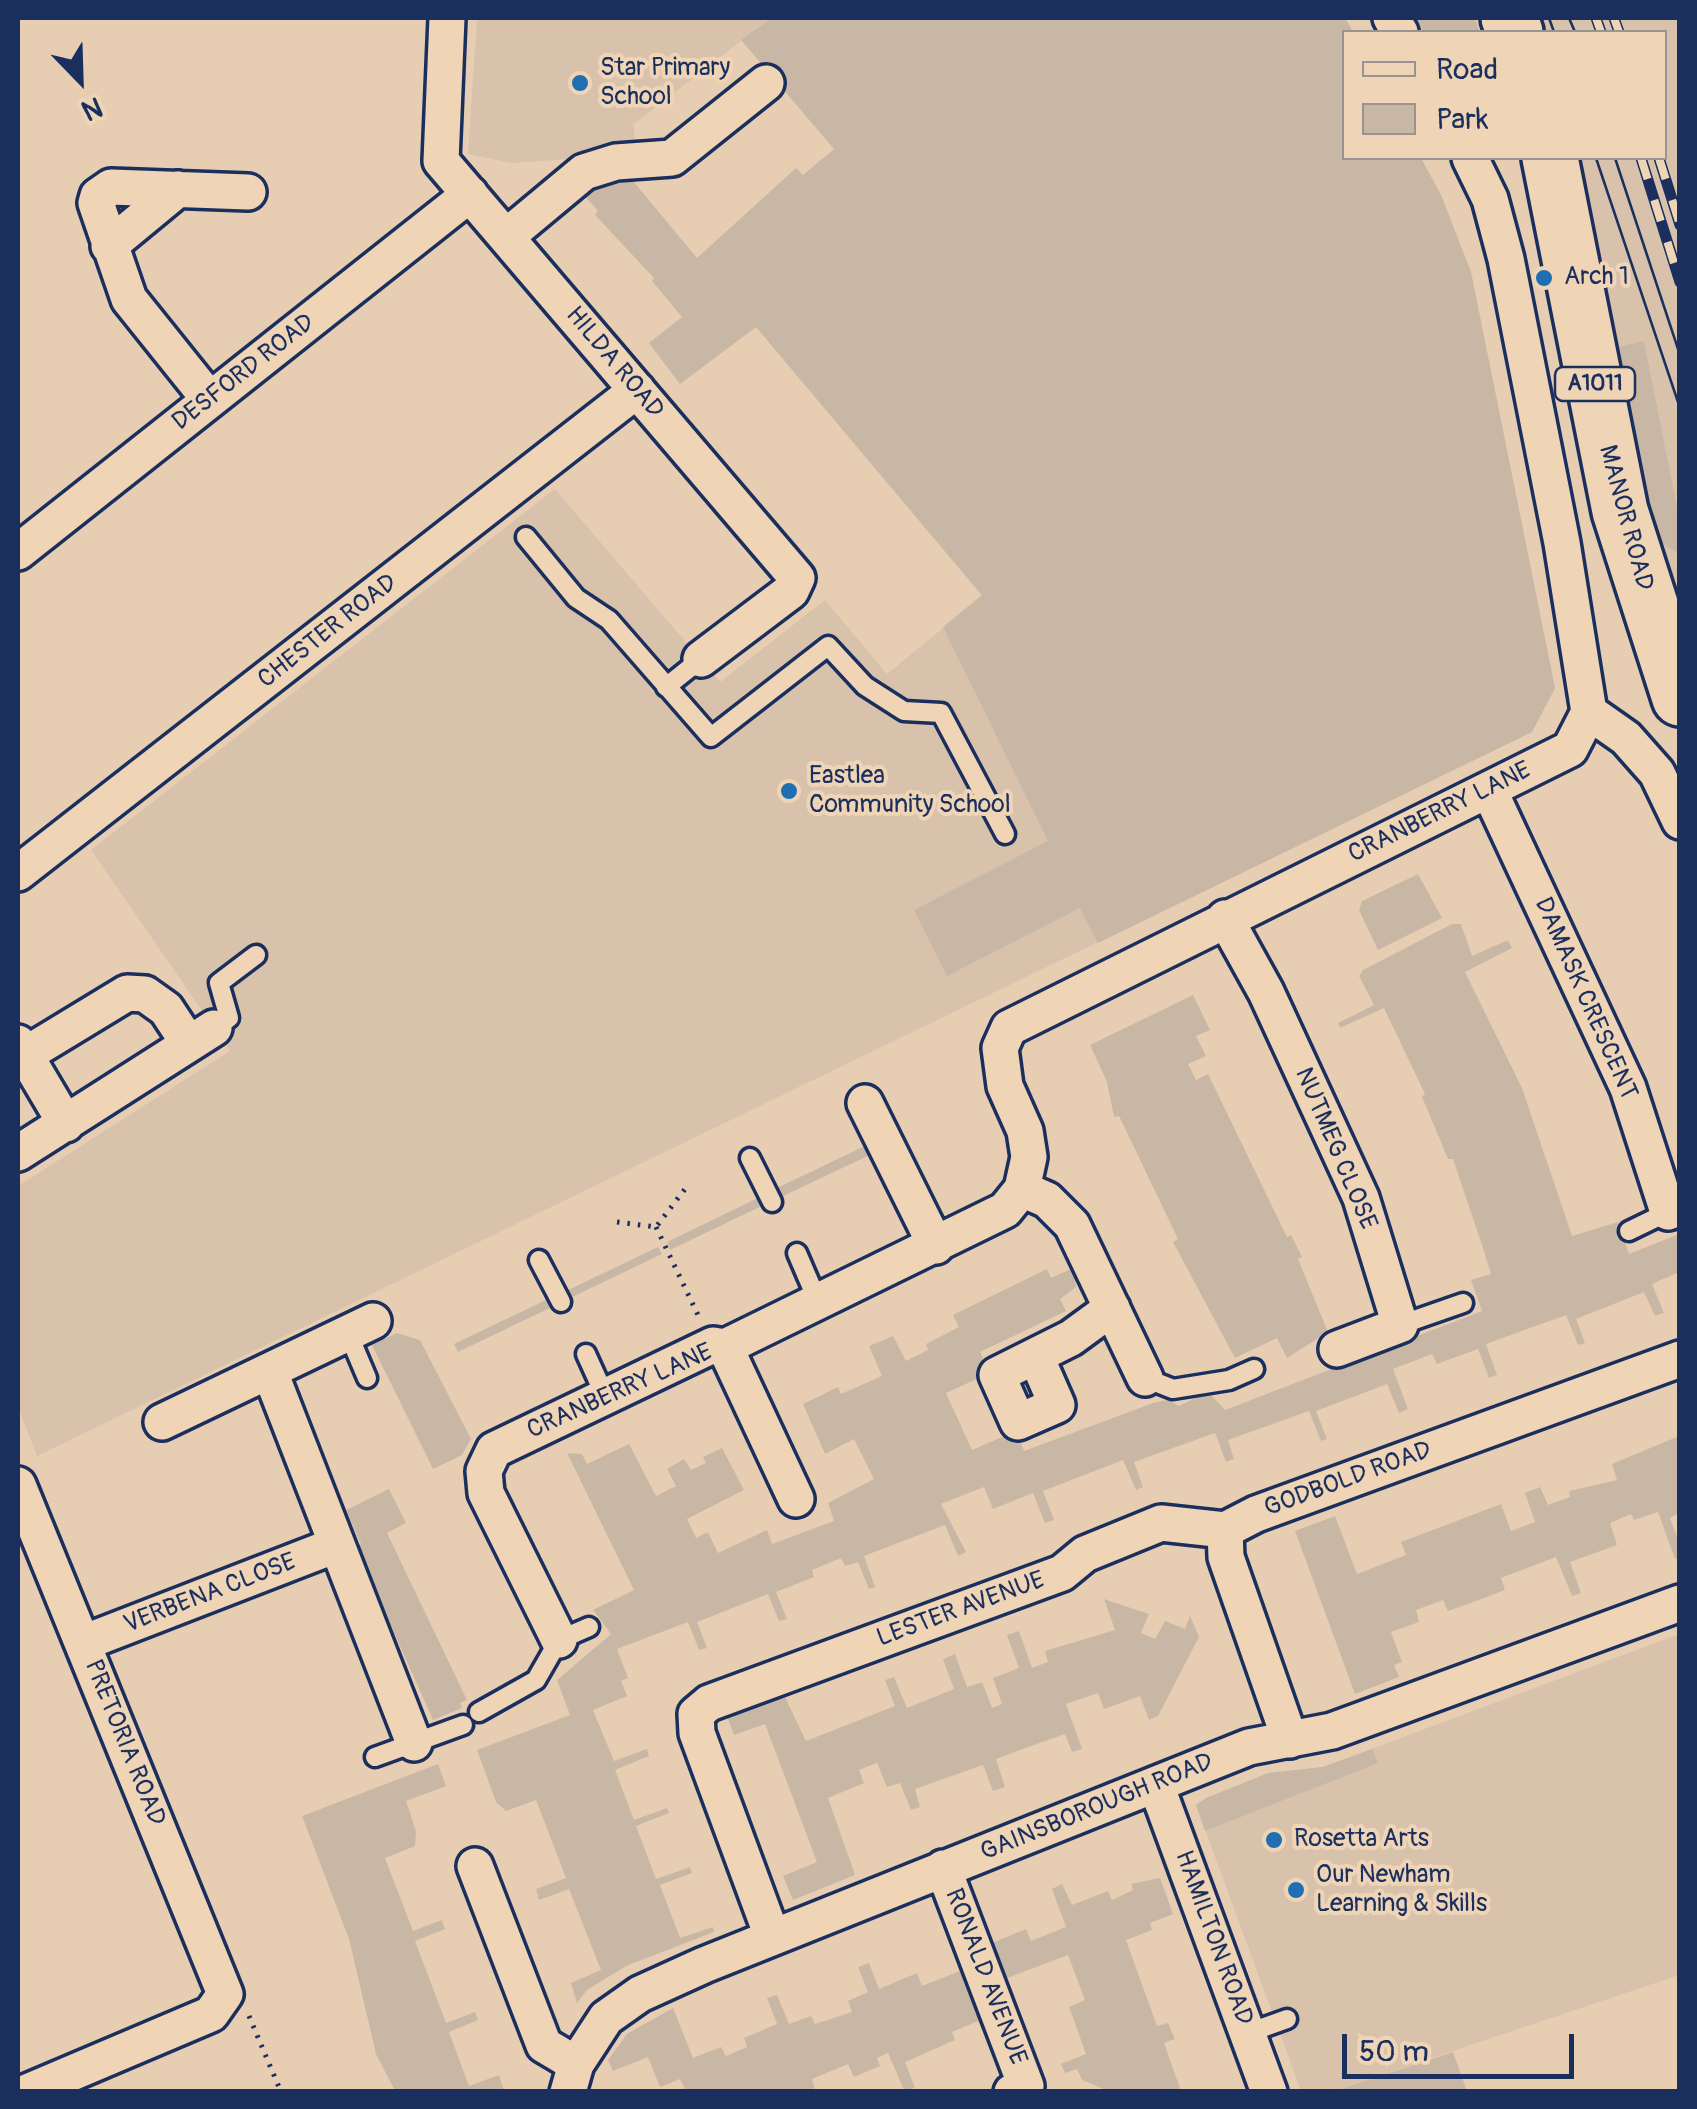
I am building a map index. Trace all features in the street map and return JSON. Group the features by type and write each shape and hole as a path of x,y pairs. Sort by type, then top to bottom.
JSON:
{"main road":[{"name":"MANOR ROAD","path":"1550,160 1620,511 1680,698"}],"street":[{"name":"HILDA ROAD","path":"447,18 441,161 797,578 791,591 701,659"},
{"path":"506,237 584,172 616,162 672,158 766,83"},
{"path":"1471,160 1490,199 1506,258 1562,542 1590,712 1626,738 1658,773 1680,821"},
{"path":"210,400 128,299 96,203 104,190 248,192"},
{"name":"DESFORD ROAD","path":"18,552 470,194"},
{"name":"CHESTER ROAD","path":"18,873 637,390"},
{"name":"CRANBERRY LANE","path":"574,1634 486,1493 484,1471 494,1450 818,1302 1005,1210 1022,1190 1029,1157 1024,1132 1004,1086 1000,1048 1009,1028 1570,749 1590,712"},
{"name":"DAMASK CRESCENT","path":"1489,790 1628,1088 1674,1210"},
{"name":"NUTMEG CLOSE","path":"1226,918 1266,992 1361,1198 1400,1325"},
{"path":"18,1154 66,1124 202,1036 145,994 127,993 21,1049 66,1124"},
{"path":"865,1103 936,1246"},
{"path":"1022,1190 1048,1200 1072,1225 1145,1378"},
{"path":"1036,1357 1112,1308"},
{"path":"1338,1348 1400,1325"},
{"path":"162,1422 361,1327"},
{"path":"719,1346 796,1499"},
{"name":"GODBOLD ROAD","path":"1226,1530 1256,1514 1680,1359"},
{"path":"270,1372 414,1743"},
{"name":"PRETORIA ROAD","path":"19,1495 235,2008"},
{"name":"LESTER AVENUE","path":"772,1936 688,1712 1062,1573 1085,1554 1161,1523 1226,1530"},
{"path":"1226,1530 1226,1557 1290,1740"},
{"name":"VERBENA CLOSE","path":"83,1643 336,1545"},
{"name":"GAINSBOROUGH ROAD","path":"572,2078 606,2018 640,1994 772,1936 1249,1747 1332,1731 1680,1603"},
{"name":"HAMILTON ROAD","path":"1156,1785 1269,2092"},
{"path":"475,1866 544,2045 572,2078"},
{"name":"RONALD AVENUE","path":"944,1868 1023,2090"},
{"path":"28,2092 210,2014 235,2008"}],"lane":[{"path":"526,537 576,598 609,620 711,737 828,646 866,686 904,710 941,713 1005,834"},
{"path":"666,687 701,659"},
{"path":"202,1036 229,1018 219,983 256,955"},
{"path":"750,1158 772,1202"},
{"path":"1629,1232 1674,1210"},
{"path":"796,1253 818,1302"},
{"path":"539,1260 561,1302"},
{"path":"1400,1325 1463,1303"},
{"path":"361,1327 367,1378"},
{"path":"586,1354 605,1396"},
{"path":"1145,1378 1172,1389 1230,1380 1254,1369"},
{"name":"CRANBERRY LANE","path":"479,1712 536,1680 574,1634"},
{"path":"376,1758 463,1725"},
{"path":"1248,2033 1286,2019"}],"path":[{"path":"656,1227 685,1189"},
{"path":"617,1222 656,1227"},
{"path":"656,1227 719,1346"},
{"path":"235,2008 281,2092"}],"shaded area":[{"name":"Eastlea Community School","path":"477,18 1345,18 1352,30 1342,30 1342,160 1422,160 1441,195 1471,272 1555,688 1532,732 37,1456 18,1407 18,1186 230,1051 91,850 555,489 720,682 825,600 887,674 982,596 756,327 680,384 649,343 864,183 742,40 633,125 636,143 570,159 511,163 468,154"},
{"path":"1537,18 1679,18 1679,611 1650,523 1580,160 1667,160 1667,30 1541,30"},
{"path":"1679,1634 1679,1975 1334,2091 1301,2091 1196,1805 1268,1773 1323,1767"}],"green space":[{"path":"772,18 1345,18 1352,30 1342,30 1342,160 1422,160 1441,195 1471,272 1555,688 1532,732 1098,943 1080,908 947,976 914,910 1048,841 943,627 982,595 756,327 680,384 649,343 682,317 652,281 654,278 595,215 598,211 583,194 596,183 628,175 697,258 796,168 803,175 834,149 741,40"},
{"path":"1415,18 1475,18 1479,30 1422,30"},
{"path":"1644,341 1679,518 1679,554 1657,540 1650,523 1619,347"},
{"path":"1418,874 1442,918 1378,950 1359,910 1362,901"},
{"path":"1452,924 1461,924 1472,956 1508,940 1512,948 1465,972 1522,1088 1572,1236 1618,1222 1629,1254 1679,1234 1679,1272 1652,1284 1664,1313 1655,1316 1644,1292 1576,1319 1585,1343 1578,1345 1566,1315 1486,1344 1497,1375 1489,1378 1478,1349 1437,1364 1432,1354 1393,1369 1408,1409 1399,1413 1387,1384 1316,1411 1327,1439 1321,1441 1309,1411 1228,1440 1234,1459 1226,1462 1215,1433 1134,1462 1143,1487 1136,1490 1123,1460 1043,1491 1054,1520 1045,1523 1033,1493 993,1509 984,1487 941,1504 966,1552 958,1556 945,1525 864,1556 875,1587 869,1589 858,1562 845,1566 841,1558 812,1570 814,1577 776,1592 787,1619 779,1621 768,1594 697,1622 707,1648 699,1650 688,1622 617,1649 628,1678 621,1681 627,1696 593,1710 614,1761 647,1749 649,1756 615,1770 634,1820 667,1808 669,1813 636,1826 656,1879 690,1867 692,1873 660,1885 680,1938 713,1927 714,1932 626,1966 587,1990 577,2003 571,1983 601,1970 569,1889 539,1900 536,1889 566,1878 536,1800 506,1811 496,1802 477,1750 570,1715 557,1680 611,1634 593,1610 634,1590 567,1453 582,1454 587,1464 629,1444 656,1496 676,1486 667,1469 684,1459 691,1470 706,1463 703,1457 722,1448 744,1490 687,1519 696,1538 708,1532 718,1553 767,1530 772,1544 834,1521 828,1503 874,1479 854,1439 825,1454 803,1404 838,1387 841,1394 882,1376 869,1346 893,1336 906,1361 928,1350 926,1344 959,1327 953,1315 1047,1269 1051,1278 1073,1268 1076,1287 1060,1299 1066,1311 980,1352 990,1373 946,1393 972,1450 1016,1431 1024,1451 1153,1403 1167,1400 1179,1406 1208,1392 1225,1410 1482,1311 1471,1280 1491,1274 1483,1248 1453,1159 1448,1159 1422,1097 1425,1094 1384,1008 1340,1028 1338,1023 1374,1005 1359,976 1363,970"},
{"path":"1193,995 1210,1030 1196,1036 1206,1056 1188,1064 1196,1080 1208,1074 1287,1237 1291,1235 1302,1257 1298,1259 1328,1332 1287,1358 1277,1338 1235,1358 1173,1242 1178,1239 1119,1116 1114,1117 1107,1082 1090,1045"},
{"path":"871,1143 876,1152 779,1198 775,1189"},
{"path":"764,1195 768,1203 670,1250 667,1242"},
{"path":"658,1247 662,1254 568,1299 564,1292"},
{"path":"550,1298 554,1306 458,1352 454,1344"},
{"path":"397,1333 420,1340 471,1439 462,1455 433,1469 372,1345"},
{"path":"1679,1436 1679,1513 1670,1518 1679,1542 1679,1557 1675,1559 1658,1512 1634,1520 1631,1514 1610,1523 1617,1545 1570,1562 1581,1593 1572,1596 1556,1557 1501,1578 1505,1590 1476,1601 1448,1611 1443,1600 1416,1610 1419,1622 1391,1632 1402,1662 1394,1665 1399,1677 1355,1694 1295,1531 1335,1516 1357,1574 1406,1555 1401,1542 1501,1504 1511,1531 1535,1522 1525,1493 1540,1487 1548,1505 1570,1497 1569,1491 1617,1480 1612,1464"},
{"path":"389,1489 406,1523 387,1533 467,1700 460,1703 462,1708 433,1720 356,1547 361,1544 346,1510"},
{"path":"1104,1599 1149,1614 1141,1633 1155,1639 1165,1621 1185,1629 1190,1616 1199,1637 1158,1716 1149,1720 1140,1696 1104,1709 1098,1693 1066,1704 1082,1749 1072,1752 1065,1734 1031,1746 996,1759 1005,1787 993,1791 983,1765 915,1789 920,1807 911,1810 900,1783 887,1787 877,1763 859,1770 864,1783 828,1798 855,1875 793,1900 783,1876 817,1862 765,1724 734,1735 727,1717 784,1695 806,1741 895,1706 885,1680 894,1677 907,1708 954,1689 943,1659 955,1654 967,1687 982,1682 992,1708 1002,1704 993,1678 1019,1668 1007,1635 1019,1631 1032,1668 1048,1662 1045,1651 1115,1630"},
{"path":"1372,1749 1378,1763 1205,1831 1196,1805 1206,1798 1268,1773 1323,1767"},
{"path":"438,1764 446,1786 406,1801 416,1831 415,1846 385,1858 413,1931 442,1920 445,1929 415,1941 446,2023 475,2012 478,2020 449,2032 469,2086 499,2075 504,2091 395,2091 376,2054 349,1939 302,1816"},
{"path":"1160,1878 1173,1914 1150,1923 1152,1930 1126,1940 1157,2026 1168,2023 1175,2039 1164,2043 1181,2091 1108,2091 1082,2080 1077,2069 1065,2073 1061,2064 1086,2054 1069,2007 1085,2000 1068,1955 1002,1980 987,1945 1026,1929 1031,1941 1066,1927 1052,1889 1062,1884 1072,1905 1108,1891 1112,1900 1133,1890 1131,1884"},
{"path":"950,1931 998,2054 994,2056 978,2021 952,2032 955,2040 905,2062 915,2088 904,2090 888,2053 877,2058 880,2066 854,2077 848,2064 812,2079 816,2092 686,2091 680,2079 660,2087 648,2057 613,2071 608,2060 627,2034 673,2008 693,2058 721,2047 726,2056 747,2047 744,2038 777,2024 767,1998 777,1995 789,2024 811,2016 815,2024 852,2012 848,2001 868,1992 858,1967 869,1963 879,1989 917,1973 922,1986 960,1971 945,1932"},
{"path":"1453,2052 1467,2091 1334,2091 1386,2074"}],"tram line":[{"path":"1549,18 1553,30"},
{"path":"1569,18 1574,30"},
{"path":"1597,160 1680,408"},
{"path":"1616,160 1680,355"}],"railway":[{"path":"1596,18 1600,30"},
{"path":"1614,18 1618,30"},
{"path":"1642,160 1680,282"},
{"path":"1660,160 1680,225"}],"place":[{"name":"Star Primary School","path":"580,83"},
{"name":"Arch 1","path":"1544,278"},
{"name":"Eastlea Community School","path":"789,791"},
{"name":"Rosetta Arts","path":"1274,1840"},
{"name":"Our Newham Learning & Skills","path":"1296,1890"}]}
